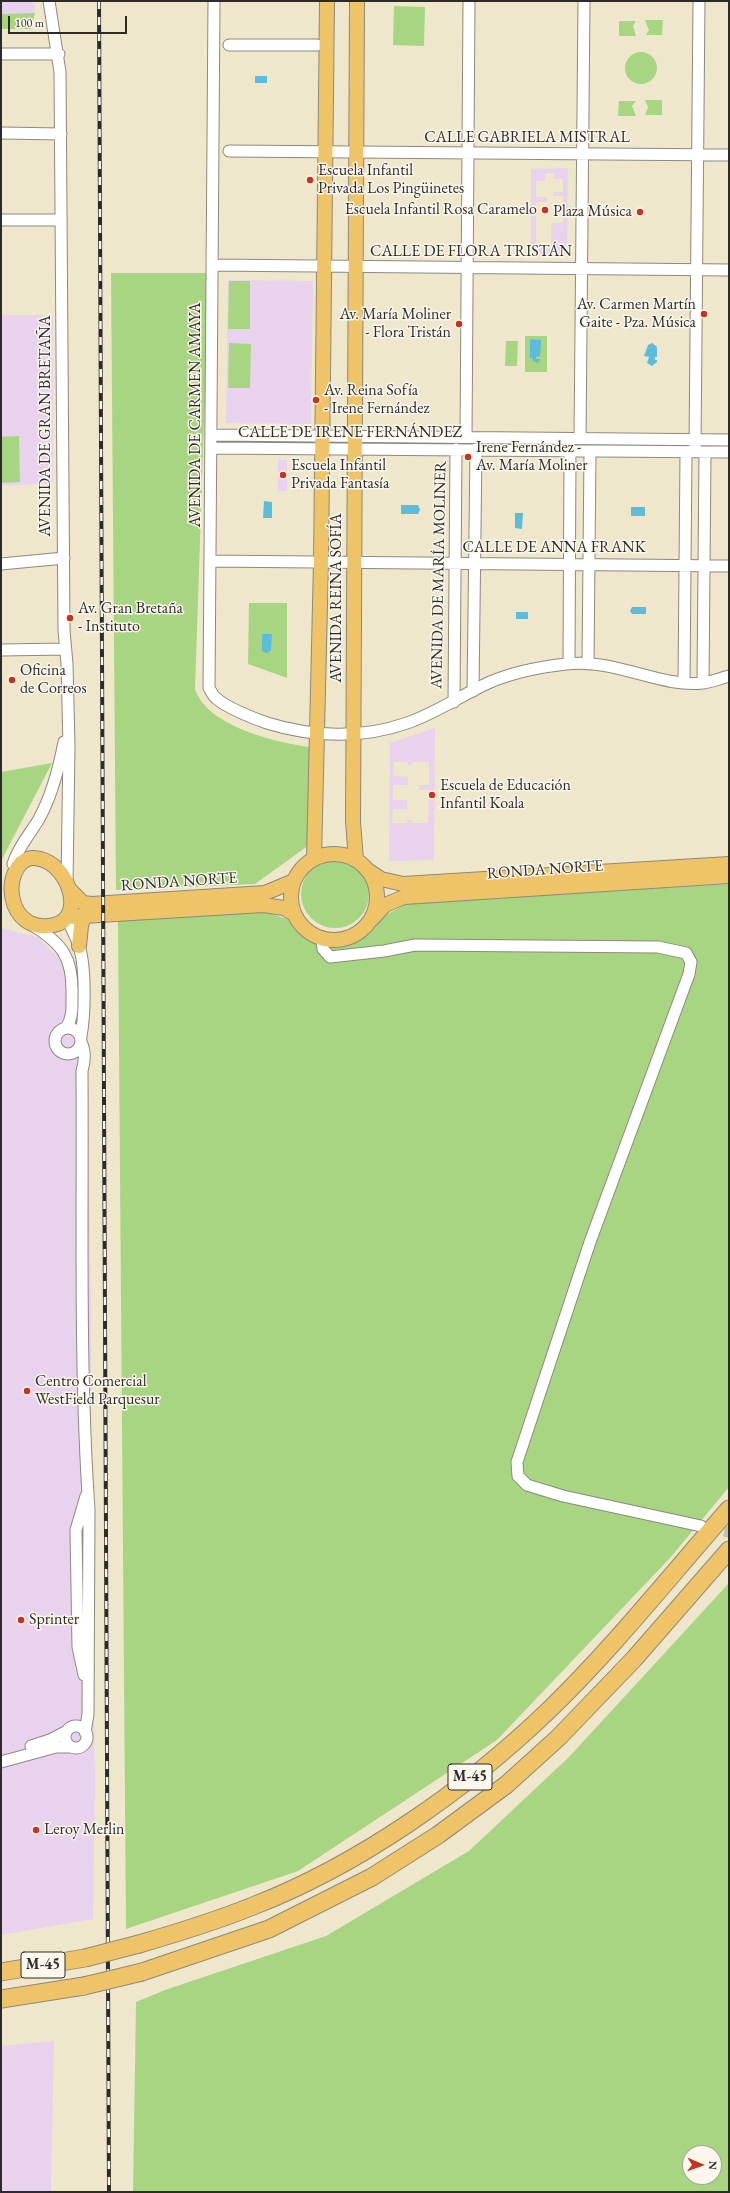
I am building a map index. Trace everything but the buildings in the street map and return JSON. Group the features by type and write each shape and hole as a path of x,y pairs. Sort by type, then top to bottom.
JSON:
{"highway":[{"name":"M-45","path":"1,1972 85,1958 202,1925 255,1906 357,1855 420,1814 488,1764 549,1710 608,1647 729,1509"},
{"name":"M-45","path":"1,1999 84,1986 142,1972 269,1929 372,1878 438,1835 506,1785 558,1738 634,1658 729,1550"}],"main road":[{"name":"AVENIDA REINA SOFÍA","path":"314,859 321,562 327,1"},
{"name":"AVENIDA REINA SOFÍA","path":"356,860 353,821 357,1"},
{"name":"RONDA NORTE","path":"729,864 403,884 381,879 356,860 335,854 314,859 302,868 294,881 291,904 294,914 305,930 322,939 336,941 350,938 362,931 385,905 404,897 729,876"},
{"path":"3,917 24,921 53,926 67,917 70,904 68,886 58,868 45,860 28,858 7,869 2,883 2,895 9,910 24,921"},
{"name":"RONDA NORTE","path":"369,871 375,882 378,895 376,908 371,920"},
{"name":"RONDA NORTE","path":"68,886 83,903 92,904 265,893 294,881"},
{"name":"RONDA NORTE","path":"67,917 263,905 284,908 294,914"},
{"path":"79,946 84,916"}],"street":[{"path":"42,1 52,21"},
{"name":"AVENIDA DE GRAN BRETAÑA","path":"49,1 59,54 65,649 68,717 68,886"},
{"name":"AVENIDA DE CARMEN AMAYA","path":"214,1 212,448 209,688 216,698 254,719 290,730 318,733 354,734 385,730 407,723 454,702 488,683 530,668 569,663 588,664 617,667 684,683 703,684"},
{"path":"466,437 469,1"},
{"path":"580,439 583,268 584,1"},
{"path":"699,1 695,452 704,565 703,684 729,676"},
{"path":"229,45 317,45"},
{"path":"1,54 59,54"},
{"path":"1,134 60,134"},
{"name":"CALLE GABRIELA MISTRAL","path":"229,151 729,155"},
{"path":"1,220 61,220"},
{"name":"CALLE DE FLORA TRISTÁN","path":"212,265 729,270"},
{"name":"CALLE DE IRENE FERNÁNDEZ","path":"212,435 456,449 729,452"},
{"name":"CALLE DE IRENE FERNÁNDEZ","path":"354,443 466,437 729,440"},
{"name":"CALLE DE IRENE FERNÁNDEZ","path":"212,448 322,442"},
{"name":"AVENIDA DE MARÍA MOLINER","path":"454,702 456,449"},
{"path":"473,691 476,449"},
{"path":"569,663 570,450"},
{"path":"588,664 590,451"},
{"path":"684,683 685,565 695,452"},
{"path":"1,564 64,558"},
{"name":"CALLE DE ANNA FRANK","path":"211,561 729,566"},
{"path":"1,650 65,649"},
{"name":"AVENIDA DE GRAN BRETAÑA","path":"7,869 39,819 48,799 60,760 68,717"},
{"path":"67,917 79,946 83,973 83,1021 81,1039 76,1050 69,1054"},
{"path":"24,921 54,941 69,962 72,974 72,1012 66,1028 59,1032 56,1043 60,1050 69,1054 78,1063 82,1071"},
{"path":"322,939 323,949 330,957 384,951 416,945 645,947 673,949 686,953 691,962 688,974 590,1242 517,1462 518,1476 527,1485 563,1496 701,1526"},
{"path":"1,1762 56,1747 78,1748 83,1744 86,1738 85,1732 88,1716 89,1510 86,1494 82,1071 85,1060 81,1039 74,1030 66,1028"},
{"path":"1,1754 47,1741 67,1730 77,1727 85,1732"},
{"path":"67,1730 66,1740 71,1747"}],"shaded area":[{"path":"1,1 32,1 35,6 35,13 1,14"},
{"path":"568,168 567,254 531,254 531,169","holes":["545,173 554,173 554,179 563,179 563,192 553,192 553,196 563,196 563,208 553,208 553,212 563,213 563,223 551,223 551,248 536,248 536,202 547,202 547,197 536,197 536,181 545,181"]},
{"path":"228,280 313,281 311,424 226,423"},
{"path":"1,315 53,315 53,483 1,486"},
{"name":"Escuela Infantil Privada Fantasía","path":"278,460 287,460 287,491 278,491"},
{"name":"Escuela de Educación Infantil Koala","path":"435,728 434,860 389,861 390,743","holes":["394,762 408,762 408,765 412,765 413,762 429,762 429,785 419,785 419,790 429,790 428,823 412,823 412,820 407,820 407,823 392,823 393,809 407,809 407,800 393,800 393,785 408,785 408,777 393,776"]},
{"path":"1,928 37,937 63,962 85,959 91,1301 91,1573 95,1778 93,1919 1,1935"},
{"path":"54,2041 51,2192 1,2192 1,2046"}],"green space":[{"path":"394,6 425,7 424,46 393,45"},
{"path":"35,13 31,29 1,29 1,14"},
{"path":"645,20 663,20 662,35 646,35 649,30"},
{"path":"619,21 636,21 633,26 636,36 619,36"},
{"path":"641,52 652,57 657,68 652,79 641,84 630,79 625,68 630,57"},
{"path":"645,100 662,100 662,115 645,115 648,107"},
{"path":"619,101 636,101 632,106 636,116 618,116"},
{"path":"111,273 209,273 195,689 202,702 213,713 227,722 243,730 261,736 309,747 309,845 255,884 116,890"},
{"path":"229,281 250,281 250,329 228,329"},
{"path":"525,336 547,336 547,372 525,372"},
{"path":"506,341 518,341 517,366 505,366"},
{"path":"229,343 251,344 250,388 228,388"},
{"path":"19,436 20,482 1,483 1,437"},
{"path":"231,440 305,440 305,444 231,443"},
{"path":"372,441 447,442 447,445 372,445"},
{"path":"485,442 560,442 560,447 485,446"},
{"path":"600,443 675,443 675,447 600,447"},
{"path":"249,603 287,603 287,678 248,664"},
{"path":"52,763 1,861 1,772"},
{"path":"335,860 348,863 359,870 366,881 369,894 366,907 359,918 348,925 335,928 322,925 311,918 304,907 301,894 304,881 311,870 322,863"},
{"path":"729,884 729,1487 670,1558 497,1740 298,1871 126,1929 118,921 265,912 287,919 307,938 333,947 357,940 368,933 386,915 408,903"},
{"path":"729,1583 729,2192 133,2192 136,2002 165,1990 326,1936 469,1851 569,1757"}],"water":[{"path":"255,76 267,76 267,83 255,83"},
{"path":"530,339 541,340 540,356 536,357 536,359 540,359 538,363 533,361 532,357 530,359"},
{"path":"652,343 657,347 657,357 655,357 655,360 657,360 657,362 652,366 647,363 649,357 644,356 648,345"},
{"path":"264,501 272,502 272,518 263,518"},
{"path":"401,505 418,505 420,510 418,514 401,514"},
{"path":"631,507 645,507 645,516 631,516"},
{"path":"515,513 523,513 522,529 515,528"},
{"path":"632,607 646,607 646,614 632,614 630,611"},
{"path":"516,612 528,612 528,619 516,619"},
{"path":"262,634 272,634 271,651 267,653 262,651"}],"tunnel":[{"path":"708,1528 729,1532"}],"railway":[{"path":"99,1 109,2192"}],"place":[{"name":"Escuela Infantil Privada Los Pingüinetes","path":"310,180"},
{"name":"Escuela Infantil Rosa Caramelo","path":"545,210"},
{"name":"Plaza Música","path":"640,212"},
{"name":"Av. Carmen Martín Gaite - Pza. Música","path":"704,314"},
{"name":"Av. María Moliner - Flora Tristán","path":"459,324"},
{"name":"Av. Reina Sofía - Irene Fernández","path":"316,400"},
{"name":"Irene Fernández - Av. María Moliner","path":"468,457"},
{"name":"Escuela Infantil Privada Fantasía","path":"283,475"},
{"name":"Av. Gran Bretaña - Instituto","path":"70,618"},
{"name":"Oficina de Correos","path":"12,680"},
{"name":"Escuela de Educación Infantil Koala","path":"432,795"},
{"name":"Centro Comercial WestField Parquesur","path":"27,1391"},
{"name":"Sprinter","path":"21,1620"},
{"name":"Leroy Merlin","path":"36,1830"}]}
